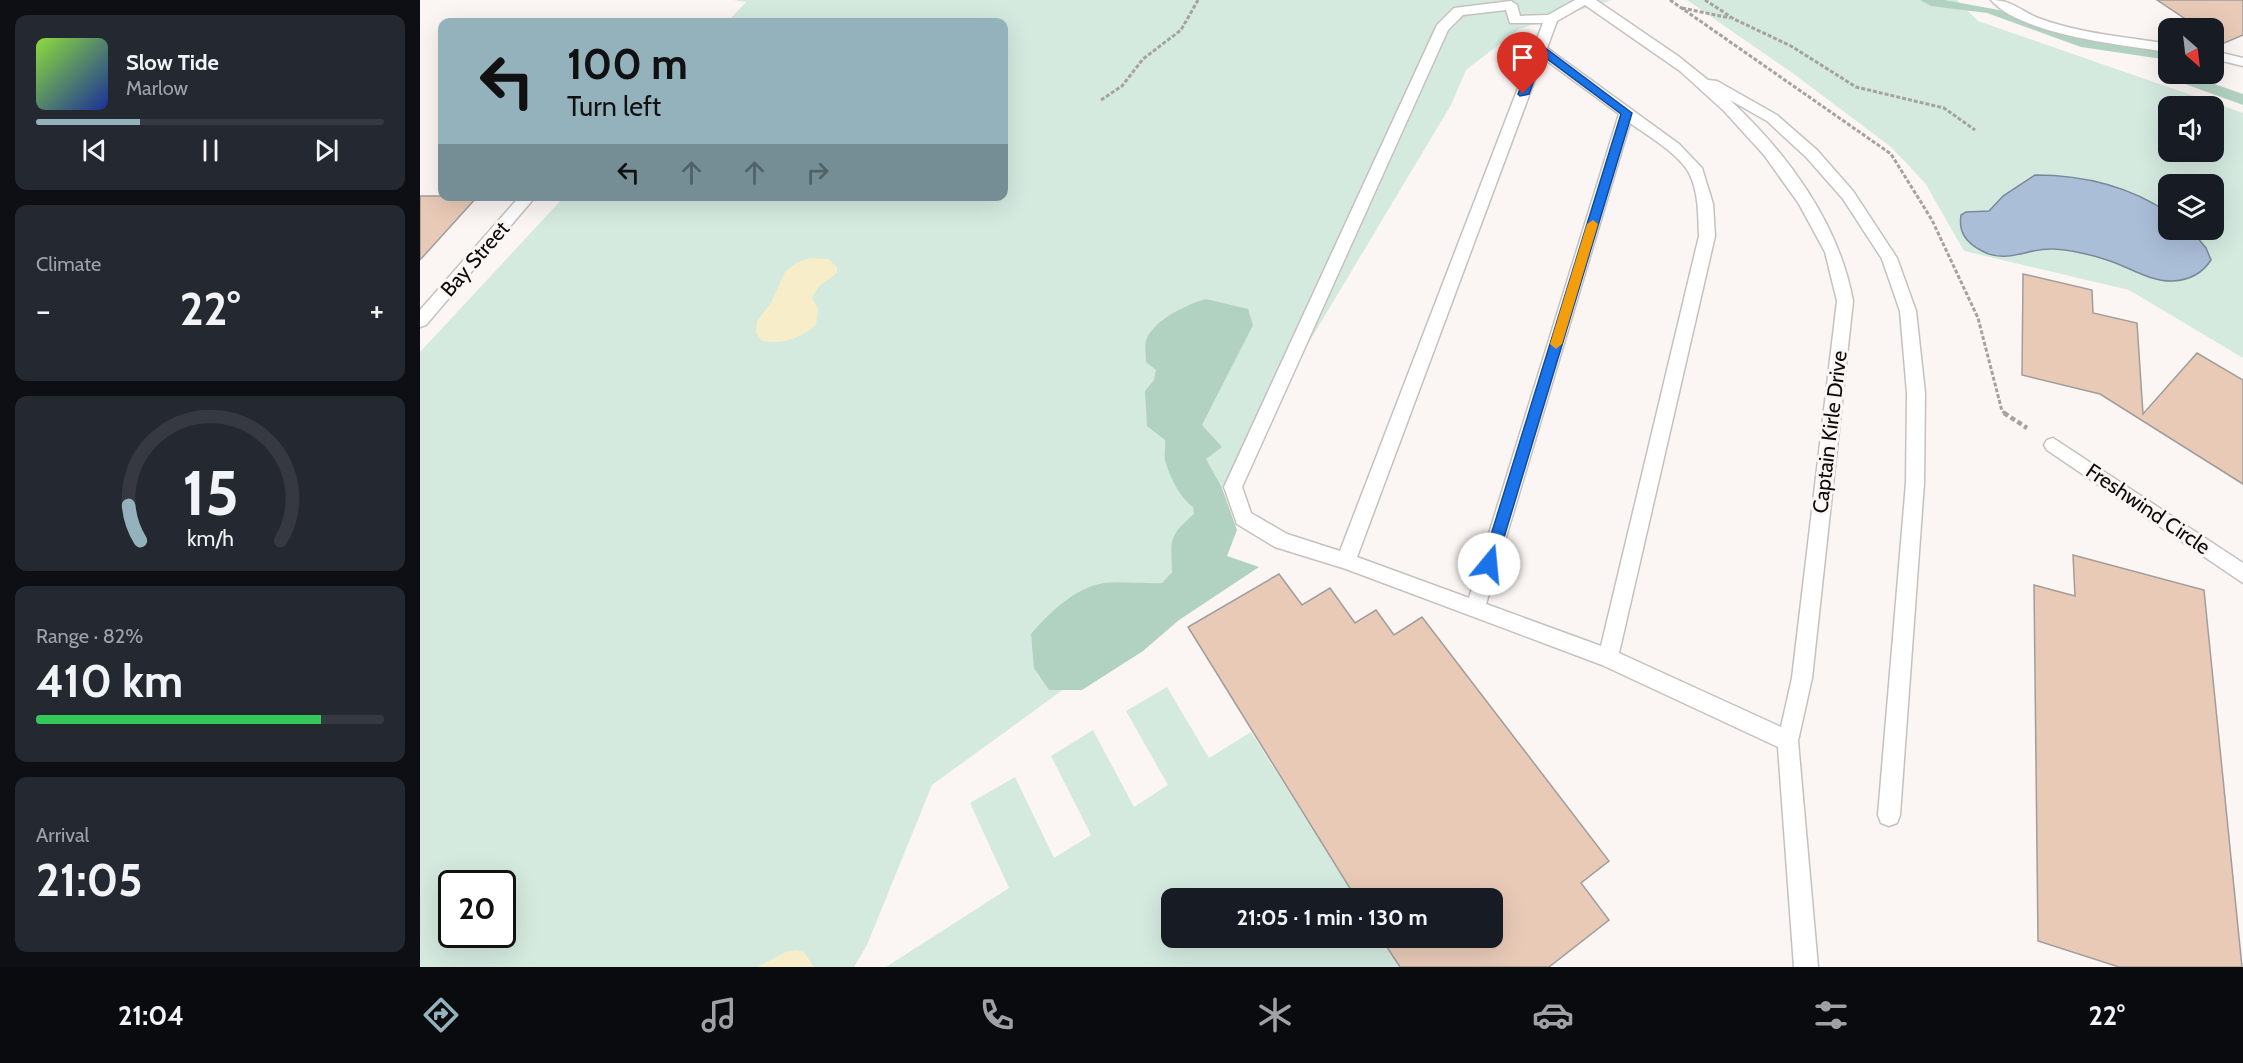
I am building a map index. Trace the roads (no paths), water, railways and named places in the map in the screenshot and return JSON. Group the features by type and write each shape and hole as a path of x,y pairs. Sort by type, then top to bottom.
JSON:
{"lane":[{"path":"1586,0 1551,19 1515,20 1511,5 1459,11 1442,28 1233,487 1243,518 1282,541 1346,561 1608,658 1788,741"},
{"name":"Captain Kirle Drive","path":"1586,0 1600,12 1685,68 1759,137 1808,206 1834,254 1845,301 1802,678 1788,741 1806,967"},
{"path":"1997,0 2036,22 2102,38 2158,46"},
{"path":"1346,561 1551,19"},
{"path":"1540,49 1674,148 1697,172 1705,204 1707,236 1608,658"},
{"path":"2224,57 2243,62"},
{"path":"1685,68 1772,118 1812,154 1848,195 1889,258 1908,311 1916,393 1915,483 1889,815"},
{"path":"1475,609 1626,113"},
{"name":"Bay Street","path":"420,321 526,201"},
{"name":"Freshwind Circle","path":"2053,445 2243,574"}],"water":[{"path":"2035,175 2071,177 2122,189 2158,206 2158,240 2199,240 2211,260 2200,273 2190,278 2164,281 2079,252 2045,249 2009,256 1991,255 1972,245 1965,237 1961,227 1961,215 1966,212 1989,211 2003,196"}]}
